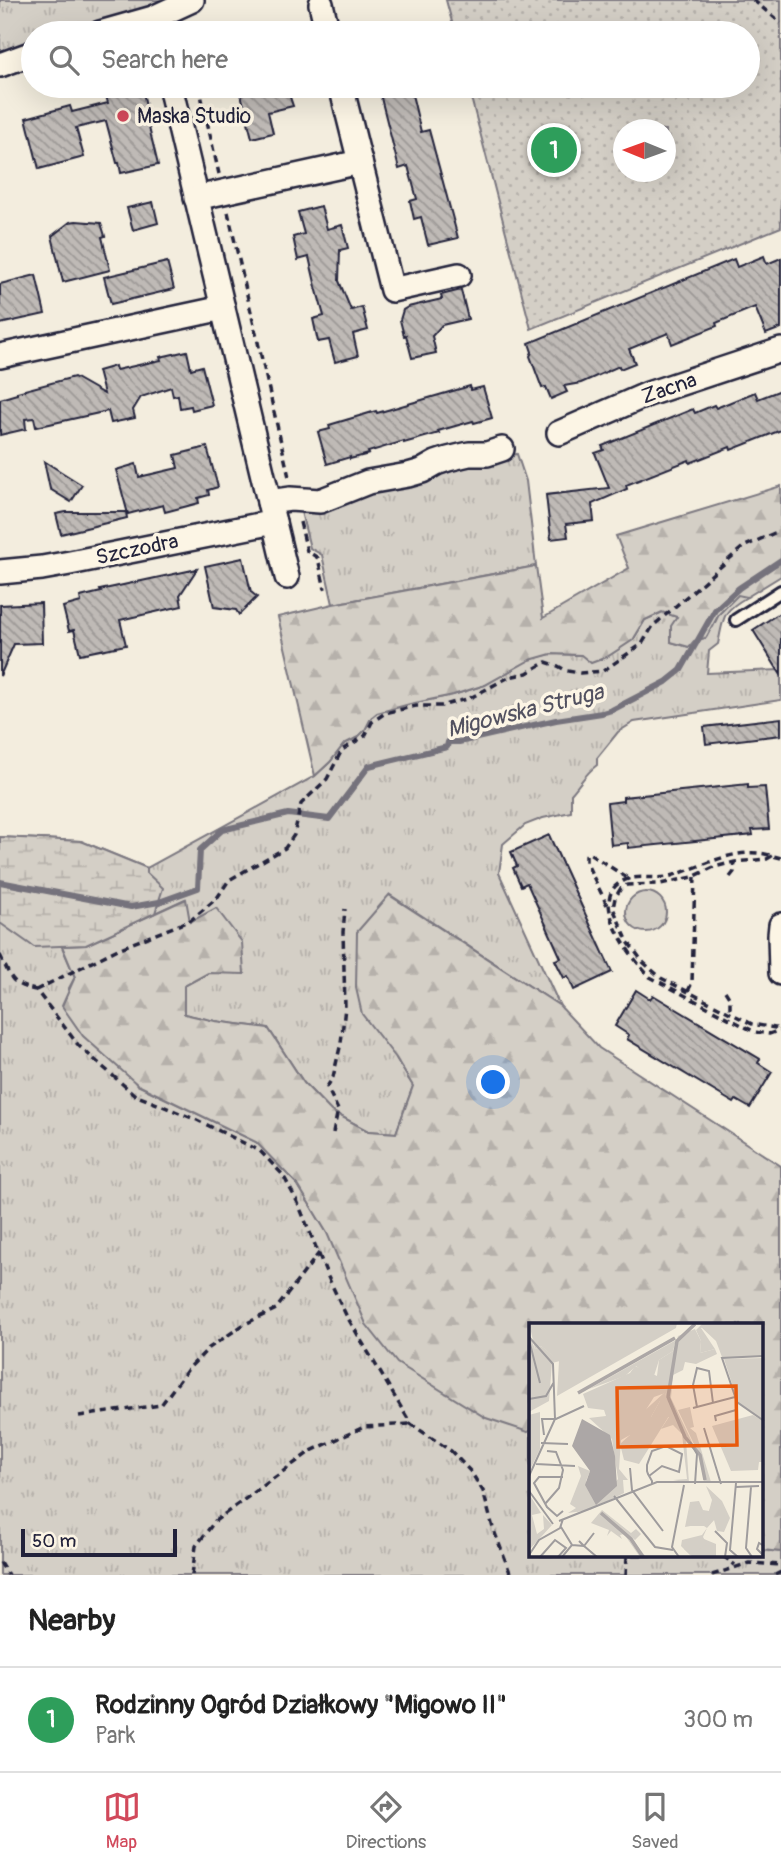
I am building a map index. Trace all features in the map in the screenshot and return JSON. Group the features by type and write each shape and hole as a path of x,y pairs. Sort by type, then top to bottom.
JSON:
{"street":[{"path":"162,21 192,0"},
{"path":"321,4 325,21"},
{"path":"0,65 21,57"},
{"path":"173,98 286,577"},
{"path":"344,98 392,290 459,275"},
{"path":"197,198 360,162"},
{"path":"0,356 223,309"},
{"name":"Zacna","path":"559,433 648,394 781,350"},
{"name":"Szczodra","path":"0,572 51,567 271,512 295,499 320,501 368,482 408,475 436,463 469,454 487,454 502,449"},
{"path":"781,925 781,973"}],"lane":[{"path":"736,620 781,591"}],"path":[{"path":"753,0 781,23"},
{"path":"202,98 307,551 318,558 325,589"},
{"path":"0,955 12,980 21,987 36,990 118,949 191,920 217,898 229,880 285,848 294,835 301,804 327,779 342,750 365,736 372,722 385,713 416,706 441,706 470,698 509,677 527,673 547,662 567,671 603,671 642,644 653,626 743,547 781,530"},
{"path":"629,879 589,853 586,855 586,862 628,942 643,962 661,978 752,1024 781,1029"},
{"path":"781,858 763,853 731,855 668,877 629,879 616,887 609,897 625,947 650,977 755,1032 769,1034 781,1029"},
{"path":"610,907 621,888 628,885 660,884 714,867 772,856"},
{"path":"730,877 734,872 735,862"},
{"path":"688,991 692,983 695,875"},
{"path":"333,1133 338,1110 327,1087 333,1077 341,1043 345,1007 345,909"},
{"path":"36,990 79,1045 135,1095 197,1120 260,1151 283,1175 298,1203 327,1277 346,1315 411,1424 451,1451 471,1472 483,1491 493,1528 511,1575"},
{"path":"725,991 730,999 730,1012"},
{"path":"79,1416 161,1405 188,1369 209,1348 243,1325 276,1309 319,1253"},
{"path":"192,1575 196,1546 215,1521 311,1451 364,1427 411,1424"},
{"path":"726,1558 736,1566"},
{"path":"0,1562 8,1575"},
{"path":"712,1575 749,1563 781,1565"},
{"path":"775,1575 781,1572"}],"green space":[{"path":"0,0 173,0 147,13 119,21 21,21 21,48 0,55"},
{"path":"446,0 781,0 781,227 531,329 471,98 760,98 760,21 452,21"},
{"path":"517,454 526,481 536,566 333,604 322,555 310,548 300,508 330,506 442,470"},
{"path":"781,486 781,576 747,597 738,595 719,614 706,638 694,641 689,647 671,642 671,626 677,617 662,612 645,620 633,640 607,657 591,663 581,655 551,654 530,660 485,685 377,713 365,730 344,744 315,776 278,617 536,566 543,618 629,568 616,536"},
{"path":"738,594 747,597 732,607 725,616 718,644 709,651 707,673 781,670 781,700 634,722 618,732 597,758 597,765 571,794 571,812 525,825 503,844 499,873 560,1006 390,895 396,1058 413,1086 396,1133 368,1131 331,1111 304,1083 268,1028 184,1014 184,986 208,973 244,973 190,923 185,899 86,945 62,947 75,977 68,990 137,1085 256,1142 298,1185 327,1233 529,1431 529,1558 764,1558 764,1550 781,1552 781,1575 0,1575 0,837 81,841 147,868 315,776 344,744 365,730 377,713 485,685 530,659 551,654 581,655 633,640 645,620 663,612 677,617 671,642 689,647 713,627 719,614"},
{"path":"0,837 81,841 147,868 147,873 163,888 155,913 86,945 34,947 0,923"},
{"path":"646,892 654,893 660,898 665,904 665,920 660,926 654,931 646,932 638,931 632,926 627,920 626,912 627,904 632,898 638,893"},
{"path":"389,895 560,1006 599,1048 781,1166 781,1552 764,1550 764,1323 529,1323 529,1431 486,1418 397,1363 366,1324 327,1233 298,1185 256,1142 138,1085 83,1036 62,1006 75,977 62,946 86,945 186,899 190,922 216,908 242,942 244,974 208,973 184,986 184,1014 268,1028 304,1083 331,1111 368,1131 396,1133 413,1086 396,1058 362,1014 356,988 357,932"}],"building":[{"path":"107,98 144,98 158,165 121,173 106,121 76,128 84,157 39,169 26,118 70,106 72,112 108,103"},
{"path":"242,98 290,98 293,106 268,112 273,133 252,138"},
{"path":"381,98 413,98 421,132 429,130 458,238 428,245 421,217 414,219 410,201 417,199 408,166 399,169"},
{"path":"153,202 158,223 133,230 127,208"},
{"path":"321,206 327,229 342,225 348,248 340,250 339,281 351,310 362,307 368,330 353,334 358,356 335,362 329,340 318,342 313,319 324,316 309,257 298,260 293,237 304,234 298,212"},
{"path":"70,222 101,223 110,270 63,282 52,236"},
{"path":"764,256 767,264 781,258 781,328 766,334 755,307 672,344 668,333 629,349 635,363 620,369 619,366 581,383 564,386 567,392 551,399 546,387 542,388 530,356 532,352 529,343 734,259 737,267"},
{"path":"167,262 174,289 111,304 104,277"},
{"path":"36,275 45,314 0,324 0,284"},
{"path":"461,290 468,319 442,325 432,336 436,353 412,358 400,320 403,310 442,299 441,295"},
{"path":"187,351 191,369 202,366 212,405 192,410 191,406 180,408 178,395 173,396 171,387 141,397 133,410 135,418 111,423 108,411 36,427 34,418 25,419 26,429 0,435 0,399 74,377 104,394 98,371 115,366 116,370 161,360 160,357"},
{"path":"470,386 471,390 483,387 492,418 474,423 473,421 368,452 369,454 327,464 318,432 330,429 329,425"},
{"path":"781,390 781,430 731,450 730,447 690,463 689,460 626,485 627,489 592,504 594,521 566,524 568,537 551,539 546,495 609,488 595,453 604,450 602,446 693,409 695,413 714,405 716,408 755,392 758,399"},
{"path":"207,447 218,487 208,490 209,495 198,498 199,503 165,512 163,505 128,514 116,470 136,464 139,477 178,468 175,455"},
{"path":"44,461 82,485 71,502 50,489"},
{"path":"126,512 127,518 61,534 56,514"},
{"path":"243,558 251,592 257,597 239,615 236,610 214,607 205,566"},
{"path":"197,569 180,595 182,606 120,620 126,645 80,654 74,630 69,631 63,607 81,602 80,597 101,592 100,590"},
{"path":"41,603 42,643 14,644 0,676 0,605"},
{"path":"781,612 781,675 753,630"},
{"path":"781,718 781,735 706,744 704,727"},
{"path":"748,784 748,788 765,787 769,829 752,830 753,835 628,848 628,843 611,845 607,803 623,801 623,797"},
{"path":"549,835 612,972 574,990 568,976 564,978 555,960 561,958 527,883 521,886 513,868 517,866 511,852"},
{"path":"636,990 650,999 653,995 760,1059 758,1063 772,1072 750,1108 736,1100 734,1103 627,1039 629,1035 615,1026"}],"waterway":[{"name":"Migowska Struga","path":"0,882 131,907 159,902 198,888 200,850 222,830 288,814 329,819 369,766 447,747 448,742 602,713 666,682 681,670 715,610 739,588 781,560"}],"place":[{"name":"Maska Studio","path":"123,116"},
{"name":"Rodzinny Ogród Działkowy \"Migowo II\"","path":"554,150"}]}
